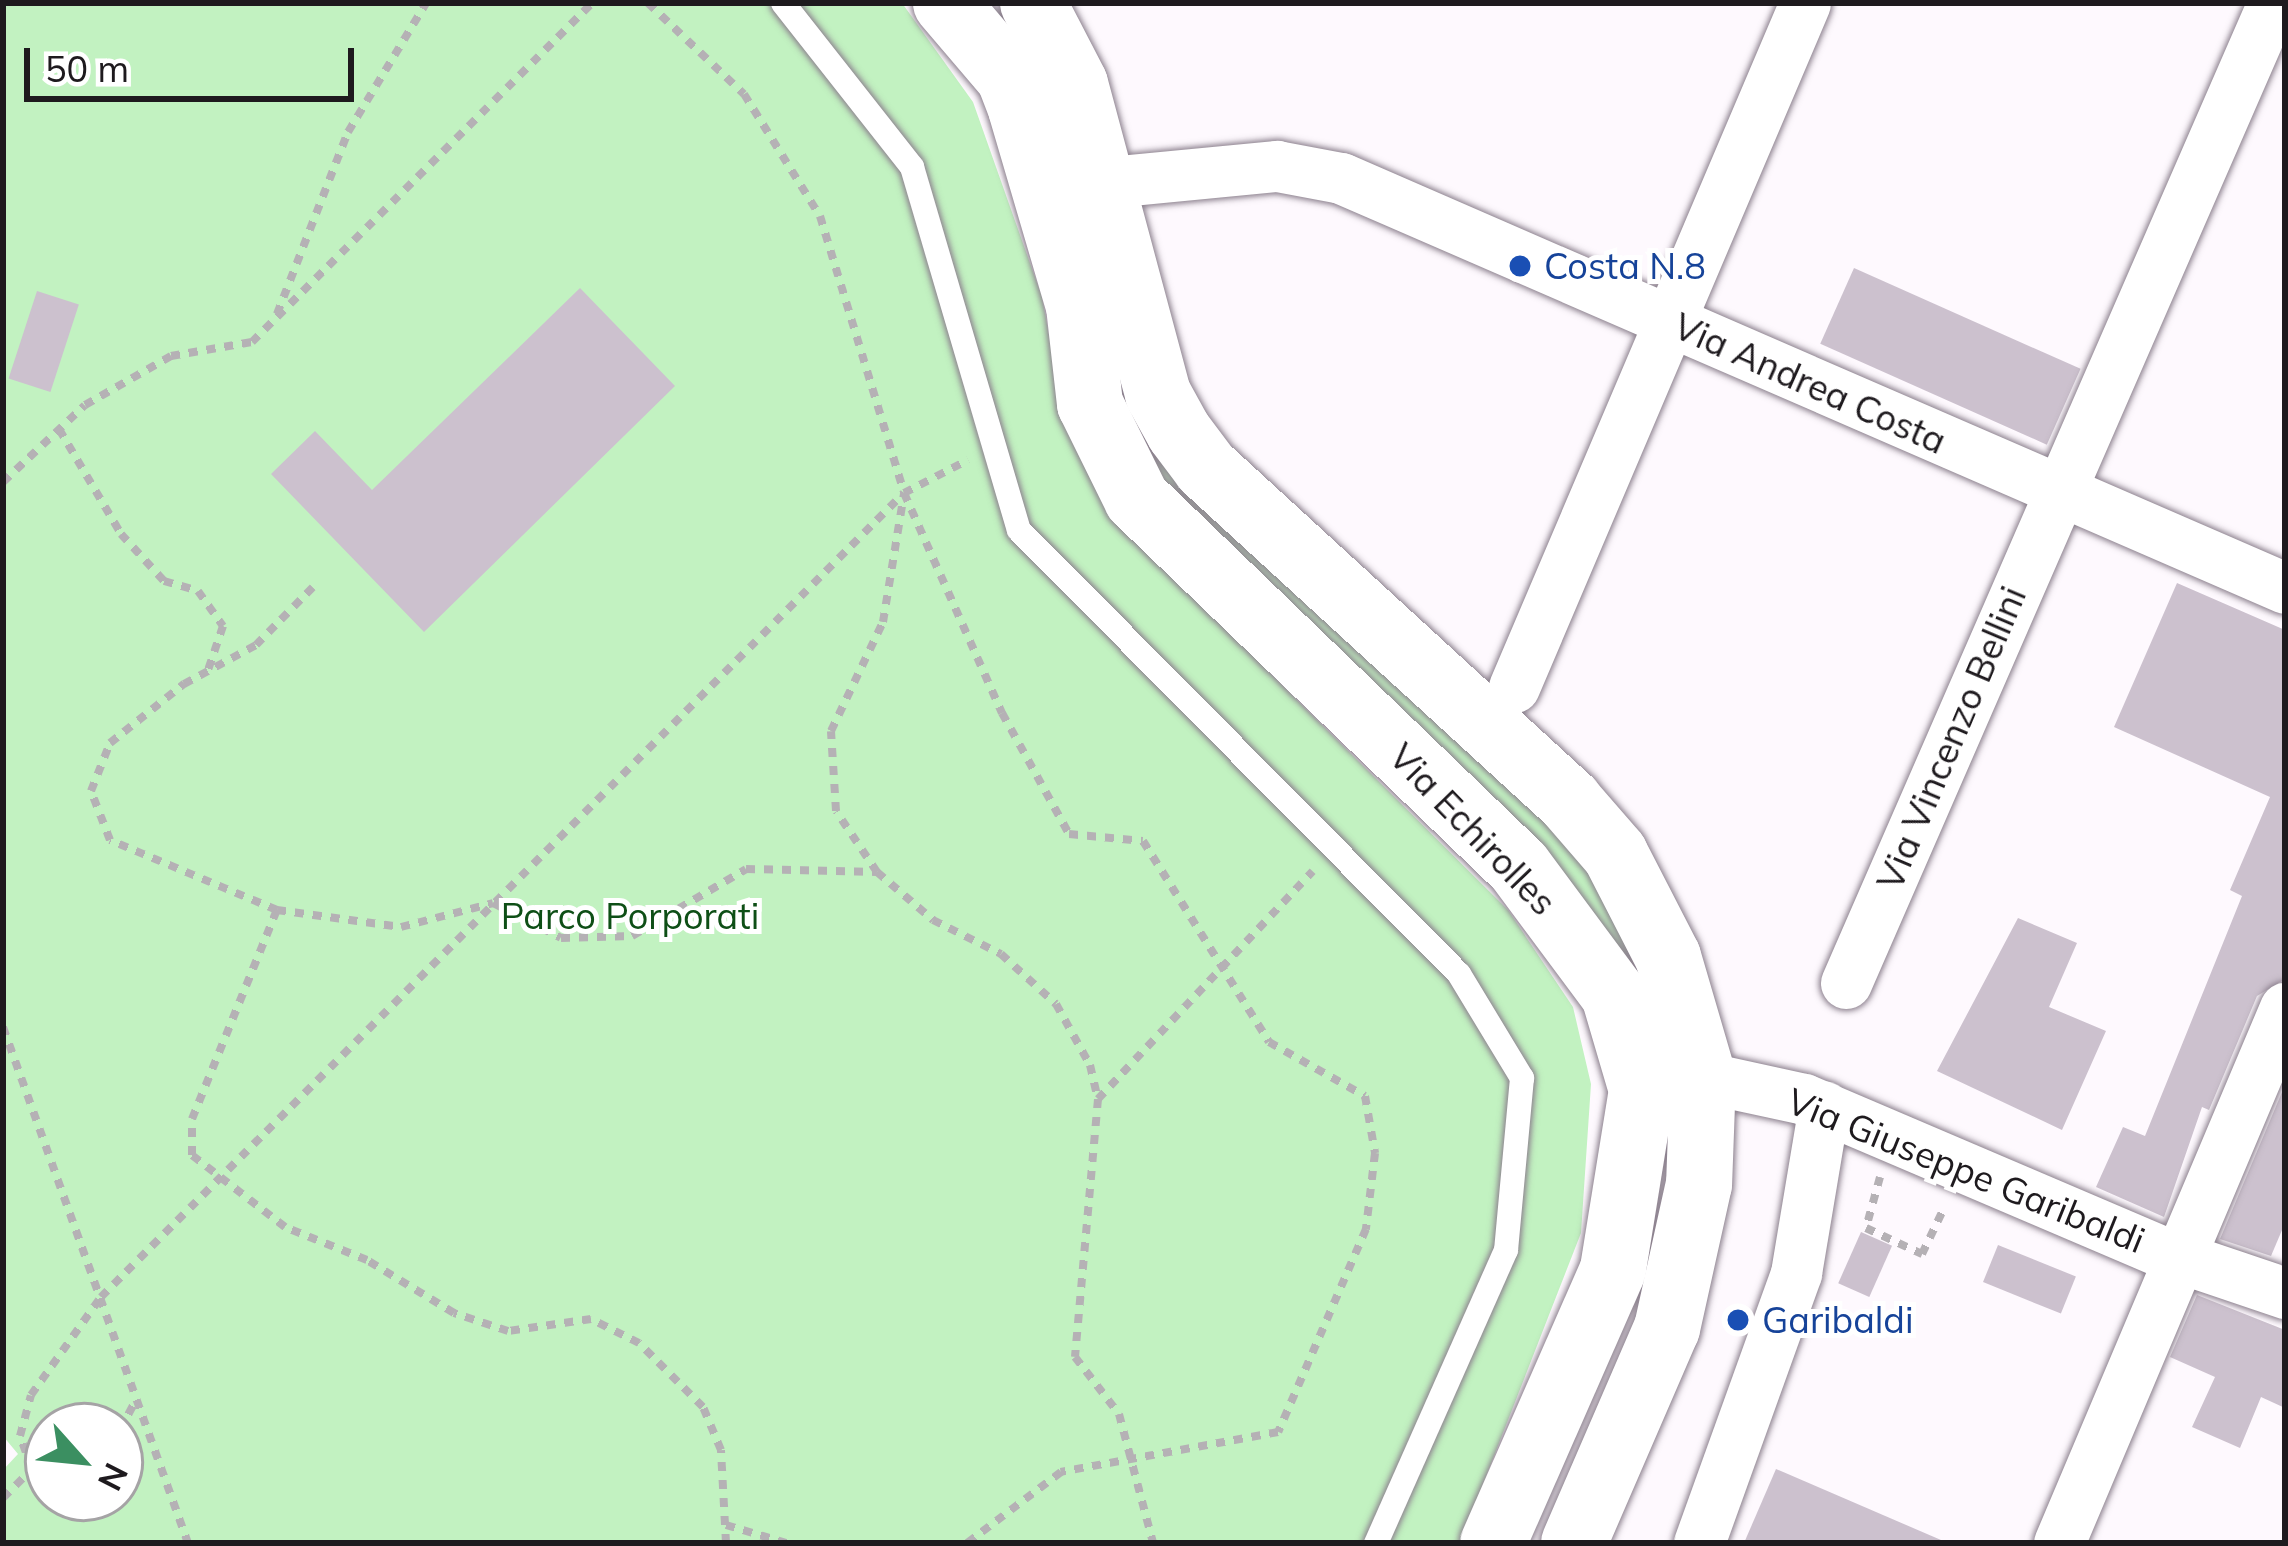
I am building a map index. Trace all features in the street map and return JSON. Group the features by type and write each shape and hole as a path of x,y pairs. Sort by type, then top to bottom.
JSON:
{"street":[{"path":"946,3 1009,77 1079,186 1152,373 1179,432 1206,469 1615,854 1668,957 1672,1084 1699,1184 1680,1281 1574,1543"},
{"path":"1033,3 1075,84 1079,186"},
{"path":"1514,686 1805,3"},
{"name":"Via Vincenzo Bellini","path":"1846,983 2056,492 2273,3"},
{"name":"Via Andrea Costa","path":"1079,186 1305,169 1669,320 2285,588"},
{"path":"2059,1543 2285,1008"},
{"path":"1492,1543 1613,1270 1672,1084"},
{"name":"Via Giuseppe Garibaldi","path":"1672,1084 1824,1106 2179,1254 2285,1293"},
{"path":"1699,1543 1796,1274 1824,1106"}],"lane":[{"path":"783,3 912,167 1019,530 1459,974 1522,1078 1505,1250 1376,1543"}],"path":[{"path":"275,320 348,132 426,3"},
{"path":"3,482 59,429 171,356 252,342 592,3"},
{"path":"648,3 743,94 788,154 820,217 904,493 1002,713 1069,834 1143,841 1226,964 1270,1042 1365,1096 1375,1153 1366,1229 1278,1432 1061,1472 967,1543"},
{"path":"59,429 121,533 164,580 198,591 224,626 208,671"},
{"path":"30,1402 101,1297 904,493 996,445"},
{"path":"904,493 883,622 831,731 836,811 877,872 933,920 1001,954 1056,1004 1098,1099 1075,1357 1118,1414 1126,1457 1154,1543"},
{"path":"313,587 256,645 208,671 110,743 91,791 110,840 278,910 401,927 493,903 561,938 632,936 746,869 877,872"},
{"path":"1098,1099 1334,848"},
{"path":"278,910 192,1119 192,1155 216,1180 454,1313 508,1331 591,1319 639,1343 703,1407 721,1450 726,1543"},
{"path":"3,1027 188,1543"},
{"path":"1882,1170 1866,1228 1922,1254 1949,1198"},
{"path":"135,1402 137,1398"},
{"path":"726,1525 786,1543"}],"green space":[{"name":"Parco Porporati","path":"3,3 902,3 973,102 1042,297 1064,417 1119,523 1508,910 1573,1007 1591,1084 1581,1233 1460,1543 3,1543 3,1470 18,1454 3,1436"},
{"path":"1119,289 1143,393 1569,839 1662,997 1198,535 1112,408"}],"building":[{"path":"1854,268 2081,369 2047,445 1820,344"},
{"path":"580,288 675,386 424,632 271,474 315,431 372,490"},
{"path":"37,291 79,305 50,392 9,378"},
{"path":"2177,583 2285,630 2285,979 2257,996 2209,1110 2202,1107 2164,1217 2096,1187 2123,1127 2145,1136 2242,896 2230,890 2270,797 2114,727"},
{"path":"2018,918 2077,943 2049,1007 2106,1031 2062,1130 1937,1071"},
{"path":"2285,1085 2285,1223 2271,1256 2220,1239"},
{"path":"1861,1232 1892,1246 1869,1297 1838,1283"},
{"path":"1998,1245 2076,1276 2061,1314 1983,1282"},
{"path":"2197,1295 2285,1330 2285,1408 2261,1397 2240,1448 2192,1427 2215,1377 2170,1357"},
{"path":"1776,1469 1948,1543 1744,1543"}],"place":[{"name":"Costa N.8","path":"1520,266"},
{"name":"Garibaldi","path":"1738,1320"}]}
